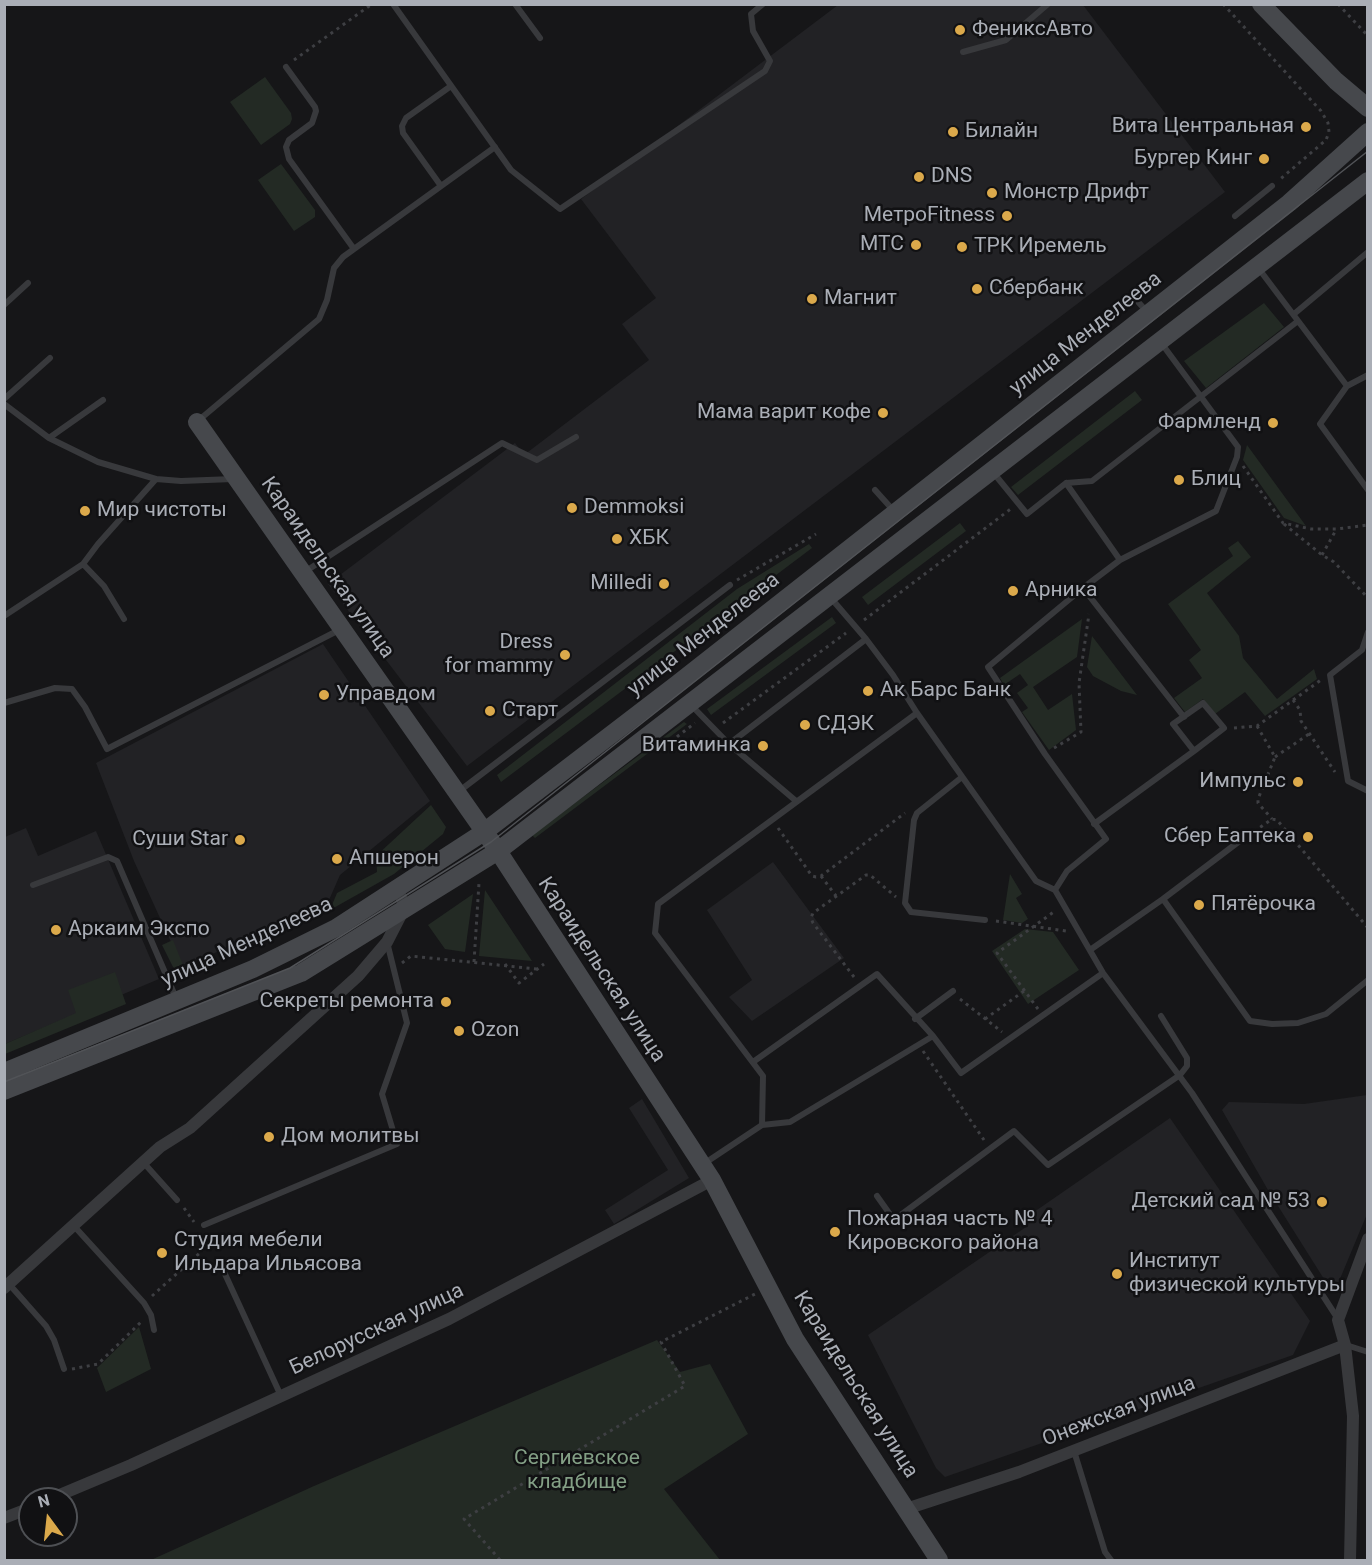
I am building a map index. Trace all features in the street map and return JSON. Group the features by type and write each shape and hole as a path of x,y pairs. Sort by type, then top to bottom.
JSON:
{"main road":[{"path":"1261,4 1336,81 1368,108"},
{"name":"улица Менделеева","path":"4,1072 253,969 336,928 484,832 676,685 1289,203 1368,132"},
{"name":"улица Менделеева","path":"4,1091 301,973 498,851 1368,181"},
{"name":"Караидельская улица","path":"197,422 498,851 712,1180 795,1339 939,1560"}],"street":[{"path":"7,1286 143,1162 165,1143 190,1128 358,976 387,942 405,907 397,888"},
{"name":"Белорусская улица","path":"78,1487 448,1319 712,1180"},
{"path":"1350,1560 1353,1416 1345,1345 1338,1320 1368,1239"},
{"name":"Онежская улица","path":"906,1509 1009,1475 1345,1345"}],"lane":[{"path":"393,4 511,170 560,209 765,70 770,61 753,31 751,14 763,4"},
{"path":"515,4 540,38"},
{"path":"963,52 1006,40 1048,4"},
{"path":"286,67 316,111 312,123 289,140 286,147 289,159 354,249"},
{"path":"441,186 403,133 402,126 406,118 451,86"},
{"path":"197,422 319,319 326,306 334,268 343,257 495,147"},
{"path":"1234,216 1272,186"},
{"path":"1294,314 1368,252"},
{"path":"1257,266 1347,386"},
{"path":"4,304 28,284"},
{"path":"1132,295 1148,314"},
{"path":"992,471 1027,514 1066,483 1092,481 1298,321"},
{"path":"1055,890 1067,871 1106,839 1045,754 988,667 1120,560 1216,512 1237,457 1238,447 1160,341"},
{"path":"4,399 51,358"},
{"path":"1368,375 1347,386 1320,424 1368,490"},
{"path":"49,438 103,400"},
{"path":"4,404 49,438 98,462 156,479 181,481 237,478"},
{"path":"303,573 502,443 537,460 576,437"},
{"path":"4,616 83,564 156,479"},
{"path":"1066,483 1120,560"},
{"path":"875,490 895,513"},
{"path":"83,564 104,586 124,620"},
{"path":"456,793 730,585"},
{"path":"1083,588 1184,717"},
{"path":"829,596 893,675 917,713 1036,881 1055,890 1103,974 1180,1075 1338,1320"},
{"path":"4,703 55,688 72,689 85,707 107,749 342,629"},
{"path":"1368,632 1362,650 1330,675 1348,781 1368,791"},
{"path":"729,744 866,639"},
{"path":"690,703 729,744 796,801"},
{"path":"1094,824 1194,751 1224,728 1203,704 1173,724 1194,751"},
{"path":"762,1125 763,1076 655,933 658,904 917,713"},
{"path":"962,777 916,813 904,903 911,912 986,920"},
{"path":"1090,950 1241,840"},
{"path":"33,885 108,857 117,861 177,1001"},
{"path":"1162,899 1250,1021 1272,1024 1298,1023 1326,1014 1368,980"},
{"path":"204,1225 397,1144 382,1094 407,1023 387,942"},
{"path":"753,1062 877,974 933,1036 962,1073 1103,974"},
{"path":"915,1018 952,991"},
{"path":"877,1196 894,1220 1014,1131 1048,1165 1180,1075 1187,1066 1187,1058 1161,1016"},
{"path":"702,1164 762,1125 790,1122 933,1036"},
{"path":"143,1162 177,1200"},
{"path":"73,1225 144,1303 150,1313 154,1330"},
{"path":"219,1261 282,1396"},
{"path":"7,1286 46,1326 54,1340 64,1369"},
{"path":"1345,1345 1368,1352"},
{"path":"1074,1450 1105,1552 1111,1560"}],"path":[{"path":"286,67 372,4"},
{"path":"1223,4 1321,111 1328,123 1329,132 1326,140 1272,186"},
{"path":"1338,4 1368,36"},
{"path":"1237,457 1283,523 1334,562 1368,598"},
{"path":"715,729 1018,504"},
{"path":"1283,523 1311,529 1337,529 1368,525"},
{"path":"1323,555 1337,529"},
{"path":"730,585 816,534"},
{"path":"1045,754 1080,732 1079,683 1092,598"},
{"path":"1224,728 1257,726 1330,675"},
{"path":"1293,700 1300,710 1301,721 1309,734 1337,775 1348,781"},
{"path":"1257,726 1275,757"},
{"path":"1309,734 1275,757 1258,803 1272,819 1276,820 1368,928"},
{"path":"771,819 813,876 821,876 904,813 916,813"},
{"path":"1241,840 1272,819"},
{"path":"861,986 811,918 817,910 866,875 870,875 904,903"},
{"path":"821,876 836,896"},
{"path":"474,962 479,882"},
{"path":"1043,1016 997,953 1064,904"},
{"path":"986,920 1080,933"},
{"path":"394,969 411,956 537,969"},
{"path":"505,964 519,983 544,964"},
{"path":"952,991 963,1003 1010,1039"},
{"path":"985,1019 1024,991"},
{"path":"919,1045 990,1149"},
{"path":"144,1303 203,1249 205,1243 204,1225 195,1224 177,1200"},
{"path":"500,1560 464,1519 685,1386 661,1342 768,1287"},
{"path":"64,1369 98,1364 150,1313"}],"shaded area":[{"path":"838,5 1083,5 1225,192 467,766 328,584 515,443 524,455 649,360 622,324 656,298 581,199"},
{"path":"323,644 430,801 340,875 329,900 191,964 181,964 134,861 96,763"},
{"path":"26,828 38,856 96,831 159,979 5,1044 5,837"},
{"path":"773,862 844,958 752,1021 729,997 752,980 707,910"},
{"name":"Детский сад № 53","path":"1367,1095 1367,1214 1337,1286 1329,1287 1268,1190 1222,1110 1229,1102 1304,1104"},
{"path":"642,1099 689,1178 614,1224 605,1210 668,1170 629,1108"},
{"name":"Институт физической культуры","path":"1170,1118 1310,1321 1293,1355 945,1477 936,1468 868,1335 1026,1227 1021,1221"}],"green space":[{"path":"265,77 291,113 292,119 290,124 261,145 230,102"},
{"path":"281,164 315,210 315,217 294,231 258,180"},
{"path":"1264,303 1284,327 1206,388 1184,361"},
{"path":"1135,391 1142,400 1018,495 1011,487"},
{"path":"1247,445 1306,526 1284,518 1243,460"},
{"path":"960,523 966,531 868,605 862,597"},
{"path":"1238,541 1251,557 1207,593 1239,636 1243,658 1277,699 1314,669 1317,679 1265,716 1245,692 1215,714 1203,699 1185,712 1174,698 1202,678 1189,660 1201,650 1168,604 1233,556 1228,548"},
{"path":"809,544 812,548 501,782 497,775 737,589"},
{"path":"832,617 836,623 711,715 707,709"},
{"path":"1082,619 1077,657 1033,687 1048,710 1072,694 1076,730 1049,750 1022,712 1028,708 1017,693 1028,685 1020,674 1004,685 1000,678"},
{"path":"1092,636 1137,695 1121,691 1093,676 1087,667"},
{"path":"684,722 687,724 535,838 532,835"},
{"path":"431,805 446,827 443,834 394,874 330,910 337,893 377,872 376,856"},
{"path":"1010,874 1022,894 1016,898 1028,919 1022,923 1003,920"},
{"path":"485,890 532,961 479,956"},
{"path":"473,894 465,952 445,949 428,925"},
{"path":"1025,929 1053,932 1079,970 1028,1004 992,951"},
{"path":"173,940 183,965 178,970 173,967 162,945"},
{"path":"115,972 126,1004 5,1054 5,1044 76,1013 68,990"},
{"path":"139,1327 151,1369 106,1392 97,1368"},
{"name":"Сергиевское кладбище","path":"657,1340 680,1372 710,1364 748,1434 664,1489 720,1560 151,1560 314,1486"}],"tram line":[{"path":"4,1082 290,968 491,842 1368,151"}],"place":[{"name":"ФениксАвто","path":"960,30"},
{"name":"Вита Центральная","path":"1306,127"},
{"name":"Билайн","path":"953,132"},
{"name":"Бургер Кинг","path":"1264,159"},
{"name":"DNS","path":"919,177"},
{"name":"Монстр Дрифт","path":"992,193"},
{"name":"МетроFitness","path":"1007,216"},
{"name":"МТС","path":"916,245"},
{"name":"ТРК Иремель","path":"962,247"},
{"name":"Сбербанк","path":"977,289"},
{"name":"Магнит","path":"812,299"},
{"name":"Мама варит кофе","path":"883,413"},
{"name":"Фармленд","path":"1273,423"},
{"name":"Блиц","path":"1179,480"},
{"name":"Demmoksi","path":"572,508"},
{"name":"Мир чистоты","path":"85,511"},
{"name":"ХБК","path":"617,539"},
{"name":"Milledi","path":"664,584"},
{"name":"Арника","path":"1013,591"},
{"name":"Dress for mammy","path":"565,655"},
{"name":"Ак Барс Банк","path":"868,691"},
{"name":"Управдом","path":"324,695"},
{"name":"Старт","path":"490,711"},
{"name":"СДЭК","path":"805,725"},
{"name":"Витаминка","path":"763,746"},
{"name":"Импульс","path":"1298,782"},
{"name":"Сбер Еаптека","path":"1308,837"},
{"name":"Суши Star","path":"240,840"},
{"name":"Апшерон","path":"337,859"},
{"name":"Пятёрочка","path":"1199,905"},
{"name":"Аркаим Экспо","path":"56,930"},
{"name":"Секреты ремонта","path":"446,1002"},
{"name":"Ozon","path":"459,1031"},
{"name":"Дом молитвы","path":"269,1137"},
{"name":"Детский сад № 53","path":"1322,1202"},
{"name":"Пожарная часть № 4 Кировского района","path":"835,1232"},
{"name":"Студия мебели Ильдара Ильясова","path":"162,1253"},
{"name":"Институт физической культуры","path":"1117,1274"}]}
